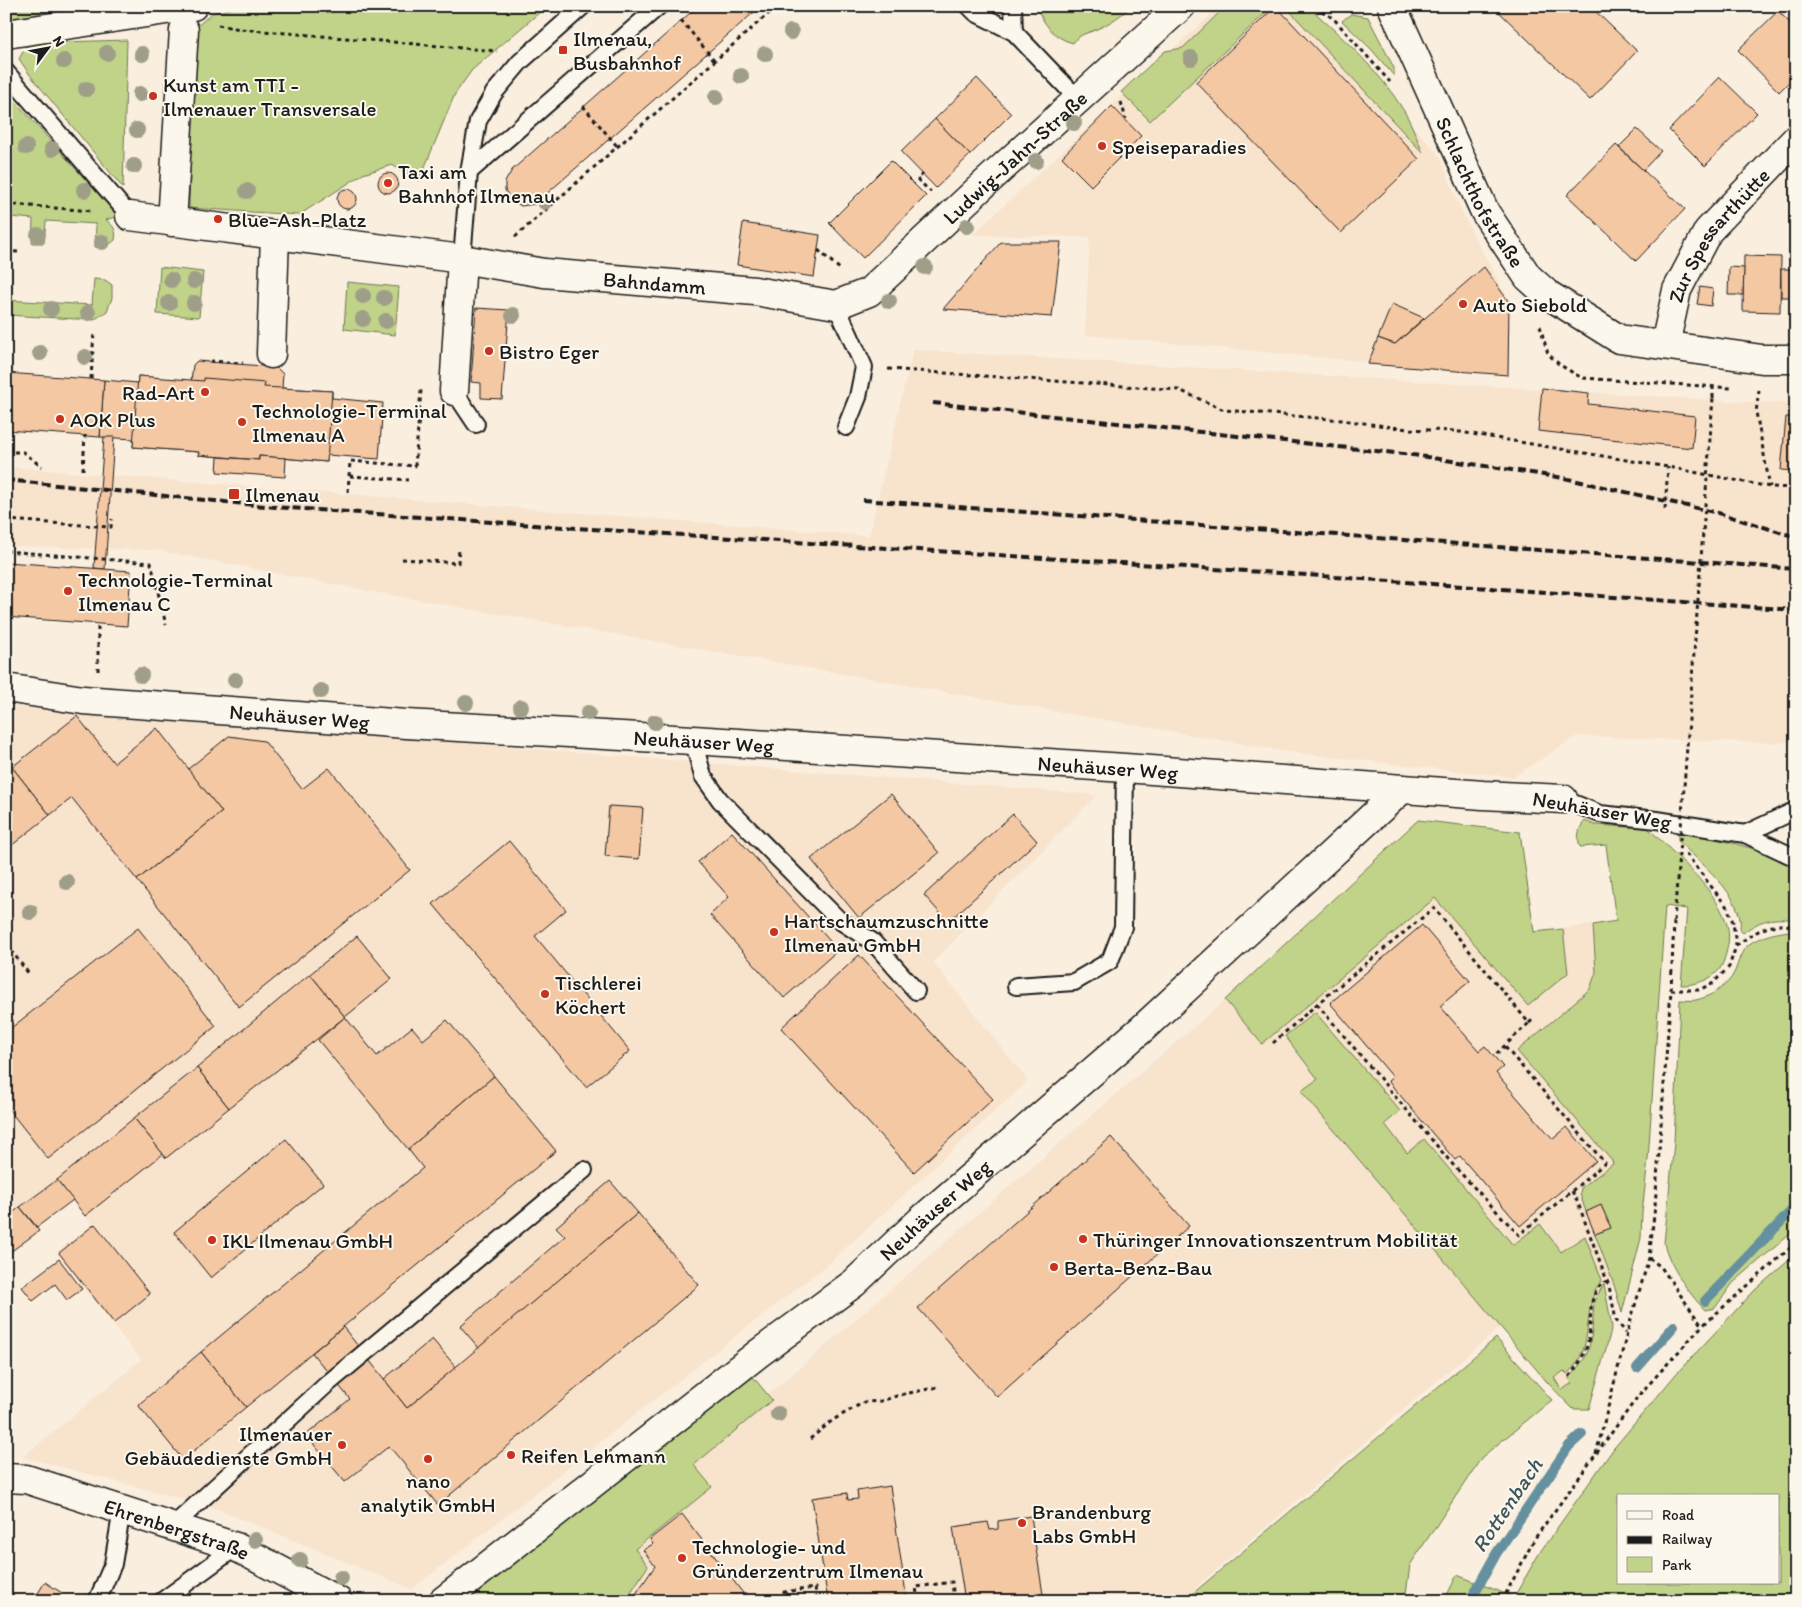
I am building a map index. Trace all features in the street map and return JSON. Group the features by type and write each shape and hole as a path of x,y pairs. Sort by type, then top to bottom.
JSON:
{"street":[{"name":"Ludwig-Jahn-Straße","path":"842,304 870,292 980,188 1181,6"},
{"name":"Schlachthofstraße","path":"1392,6 1485,212 1528,278 1547,294 1619,339 1762,359 1796,359"},
{"path":"6,34 196,20 172,222 130,216"},
{"name":"Zur Spessarthütte","path":"1665,345 1677,290 1708,231 1796,139"},
{"name":"Bahndamm","path":"172,222 474,261 544,273 754,291 842,304"},
{"path":"260,358 275,235"},
{"path":"454,391 474,261"},
{"name":"Neuhäuser Weg","path":"6,688 98,701 406,724 693,740 1125,768 1563,799"},
{"name":"Neuhäuser Weg","path":"443,1601 759,1353 854,1283 922,1220 1143,1028 1402,789"},
{"name":"Ehrenbergstraße","path":"6,1478 26,1479 236,1547 338,1601"}],"lane":[{"path":"474,261 469,172 478,121 494,92 520,62 582,6"},
{"path":"469,172 659,6"},
{"path":"969,6 976,13 1014,32 1078,99"},
{"path":"1013,6 1014,32"},
{"path":"6,72 130,216"},
{"path":"842,304 864,367 858,397 846,427"},
{"path":"454,391 476,424"},
{"path":"693,740 703,776 720,800 839,920 873,942 916,991"},
{"path":"1016,986 1074,982 1110,961 1123,927 1125,768"},
{"name":"Neuhäuser Weg","path":"1563,799 1600,814 1657,820 1745,834 1796,858"},
{"path":"1745,834 1796,810"},
{"path":"173,1526 326,1385 584,1170"},
{"path":"97,1601 113,1564 122,1510"},
{"path":"162,1601 236,1547"}],"path":[{"path":"474,261 715,61 778,6"},
{"path":"1315,6 1334,19 1395,87"},
{"path":"196,20 240,29 501,51"},
{"path":"681,20 715,61"},
{"path":"1120,101 1126,119"},
{"path":"6,204 95,212 112,216 130,216"},
{"path":"6,252 18,252"},
{"path":"91,379 94,332"},
{"path":"212,363 212,360 260,358"},
{"path":"896,370 1180,390 1224,410 1342,420 1407,429 1454,431 1668,467 1770,487 1796,488"},
{"path":"1596,1454 1627,1333 1649,1258 1655,1206 1713,388"},
{"path":"1759,388 1756,412 1770,487"},
{"path":"348,492 350,461 415,466 421,390"},
{"path":"82,470 85,435"},
{"path":"6,452 23,452 42,467"},
{"path":"1665,509 1668,467"},
{"path":"350,476 408,480"},
{"path":"6,520 111,527 112,518"},
{"path":"402,559 458,564 459,548"},
{"path":"6,552 151,563 166,625"},
{"path":"98,624 98,701"},
{"path":"1657,820 1689,857 1727,907 1733,922 1736,946 1729,967 1712,984 1698,990 1671,990"},
{"path":"1273,1043 1434,908 1529,1023"},
{"path":"1736,946 1750,935 1768,926 1788,924 1796,926"},
{"path":"6,944 29,974"},
{"path":"1318,1004 1454,1166 1519,1235 1605,1163 1505,1047"},
{"path":"1494,1056 1535,1018"},
{"path":"1572,1191 1607,1281 1616,1320 1627,1333"},
{"path":"1502,1601 1535,1538 1639,1395 1702,1326 1796,1244"},
{"path":"1649,1258 1661,1267 1702,1326"},
{"path":"1569,1377 1588,1343 1592,1297 1602,1283 1607,1281"},
{"path":"810,1439 833,1420 864,1402 881,1401 938,1386"},
{"path":"918,1601 916,1587 952,1582 954,1601"},
{"path":"784,1601 784,1592 815,1588 817,1601"}],"shaded area":[{"path":"1220,6 1300,6 1304,8 1439,155 1462,213 1509,302 1508,375 1085,335 1090,237 972,235"},
{"path":"913,350 1746,402 1796,403 1796,741 1777,743 1577,736 1513,777 1289,752 385,594 156,550 6,546 6,467 869,536"},
{"path":"6,706 1097,795 933,962 1028,1081 828,1264 412,1589 207,1505 23,1457 141,1360 56,1253 92,1224 57,1180 6,1216"},
{"path":"1418,820 1520,832 1535,932 1616,922 1614,1285 1606,1289 1612,1327 1589,1409 1573,1409 1500,1327 1196,1587 1191,1595 1192,1601 506,1601 793,1374 1225,1000"}],"green space":[{"path":"38,6 127,6 6,24 6,10"},
{"path":"243,6 547,6 472,70 455,94 419,181 392,165 363,174 299,215 189,208 194,29 212,13"},
{"path":"1036,6 1131,6 1102,27 1081,35 1073,43 1060,38 1050,29 1042,19"},
{"path":"1226,6 1273,6 1150,121 1121,92 1165,51 1183,48"},
{"path":"1285,6 1309,7 1360,56 1384,82 1404,111 1423,153"},
{"path":"1351,14 1368,17 1394,68 1394,76 1372,50 1342,21"},
{"path":"127,40 123,188 19,59 28,43"},
{"path":"6,91 118,216 106,220 114,229 116,237 105,248 95,247 96,224 46,221 44,243 32,243 33,219 11,217 9,241 6,246"},
{"path":"6,255 9,273 7,300 92,305 94,279 105,280 112,285 112,298 107,311 94,320 6,315"},
{"path":"160,267 203,272 199,317 157,314"},
{"path":"347,282 399,287 395,335 344,329"},
{"path":"1418,820 1520,832 1534,932 1563,929 1568,973 1528,1006 1435,898 1262,1044 1225,1000"},
{"path":"1585,821 1595,825 1648,828 1695,874 1706,888 1724,915 1729,933 1725,956 1718,972 1701,982 1681,985 1687,909 1665,906 1641,1238 1622,1313 1595,1234 1610,1228 1601,1206 1586,1212 1580,1194 1581,1188 1613,1164 1612,1161 1517,1051 1590,989 1596,972 1593,925 1616,921 1606,845 1580,847 1579,833"},
{"path":"1678,831 1755,849 1784,861 1796,869 1796,920 1768,920 1743,933 1740,930 1740,917 1736,905 1719,881 1678,841"},
{"path":"1789,931 1796,933 1796,1229 1733,1283 1715,1308 1705,1310 1680,1279 1664,1243 1674,1143 1680,1000 1696,1000 1718,990 1731,978 1743,951 1749,944 1765,936"},
{"path":"1315,1012 1400,1111 1385,1124 1407,1153 1424,1139 1513,1245 1540,1224 1561,1252 1585,1236 1602,1280 1595,1291 1591,1303 1586,1340 1582,1352 1567,1374 1564,1371 1554,1378 1562,1390 1572,1383 1569,1378 1585,1358 1589,1347 1594,1301 1604,1284 1612,1327 1589,1409 1573,1409 1547,1382 1301,1091 1318,1079 1285,1036"},
{"path":"1796,1254 1796,1601 1444,1601 1457,1575 1514,1597 1540,1552 1614,1448 1676,1374 1755,1290"},
{"path":"1496,1338 1552,1400 1482,1457 1410,1565 1405,1601 1192,1601 1191,1595"},
{"path":"745,1367 772,1400 694,1465 712,1487 635,1549 648,1566 625,1601 467,1601"}],"building":[{"path":"698,6 761,6 535,204 521,206 510,199 505,190 505,182 512,170"},
{"path":"1276,6 1419,159 1341,233 1196,82"},
{"path":"1493,6 1590,6 1637,51 1590,100"},
{"path":"1778,11 1796,29 1796,75 1779,92 1738,50"},
{"path":"1720,77 1757,113 1705,166 1669,130"},
{"path":"977,78 1011,114 970,155 935,119"},
{"name":"Speiseparadies","path":"1112,106 1141,136 1091,186 1062,157"},
{"path":"935,119 970,155 936,188 901,152"},
{"path":"1637,129 1661,151 1643,170 1619,147"},
{"path":"1616,145 1685,209 1636,261 1567,195"},
{"path":"891,161 926,196 863,258 829,223"},
{"name":"Taxi am Bahnhof Ilmenau","path":"388,173 395,176 398,183 395,190 388,193 381,190 378,183 381,176"},
{"path":"347,189 354,192 357,199 354,206 347,209 340,206 337,199 340,192"},
{"path":"743,223 820,235 814,277 737,265"},
{"path":"1001,242 1061,242 1052,317 943,309"},
{"path":"1744,256 1781,257 1780,312 1743,311"},
{"path":"1484,267 1509,302 1508,375 1368,364 1378,338 1395,344"},
{"path":"1729,267 1744,268 1743,295 1728,295"},
{"path":"1781,269 1796,269 1796,297 1781,297"},
{"path":"1700,287 1713,289 1711,306 1697,304"},
{"path":"1392,304 1424,318 1395,344 1378,338"},
{"name":"Bistro Eger","path":"476,308 509,310 502,399 481,398 481,383 471,382"},
{"name":"Technologie-Terminal Ilmenau A","path":"197,361 276,367 283,374 282,388 332,391 332,398 383,403 379,459 327,455 327,462 259,456 259,460 198,455 199,452 133,447 134,439 100,437 104,380 138,383 138,376 191,381 193,365"},
{"path":"6,373 104,380 100,437 6,430"},
{"name":"Technologie-Terminal Ilmenau A","path":"138,376 204,381 204,378 265,383 264,387 332,391 327,462 259,456 259,460 198,455 199,452 133,447"},
{"path":"1542,388 1589,393 1588,404 1695,416 1692,448 1538,431"},
{"path":"1786,417 1796,417 1796,471 1781,470"},
{"path":"104,437 114,437 105,569 94,568"},
{"path":"259,456 286,458 285,477 217,472 218,457 259,460"},
{"name":"Technologie-Terminal Ilmenau C","path":"6,562 131,571 127,626 6,617"},
{"path":"77,716 114,763 157,728 222,812 137,880 72,798 50,815 12,767"},
{"path":"229,736 264,741 302,789 329,768 410,870 239,1007 137,880 222,812 188,769"},
{"path":"12,767 50,815 6,850 6,772"},
{"path":"891,794 939,853 859,918 811,859"},
{"path":"609,806 643,808 639,859 605,856"},
{"path":"1013,814 1037,841 948,922 924,895"},
{"name":"Hartschaumzuschnitte Ilmenau GmbH","path":"732,832 838,950 784,998 710,915 729,897 698,862"},
{"name":"Tischlerei Köchert","path":"509,841 566,910 535,936 630,1051 586,1087 433,904"},
{"path":"1422,925 1470,981 1440,1006 1479,1051 1485,1046 1503,1067 1496,1073 1553,1139 1567,1127 1596,1161 1520,1226 1460,1156 1455,1160 1388,1081 1393,1077 1330,1003"},
{"path":"138,928 216,1026 48,1159 6,1106 6,1032"},
{"path":"357,936 392,979 345,1017 310,974"},
{"path":"859,955 993,1099 914,1172 781,1028"},
{"path":"310,974 345,1017 229,1108 197,1068"},
{"path":"345,1017 377,1056 412,1027 423,1040 447,1020 494,1076 408,1149 318,1040"},
{"path":"197,1068 229,1108 166,1158 134,1118"},
{"path":"494,1076 556,1151 246,1407 201,1352 423,1168 408,1149"},
{"path":"134,1118 163,1154 85,1216 57,1180"},
{"name":"Berta-Benz-Bau","path":"1111,1137 1189,1226 997,1397 918,1308"},
{"path":"286,1139 323,1184 211,1278 174,1232"},
{"path":"57,1180 73,1200 37,1227 20,1207"},
{"path":"610,1181 638,1213 479,1348 460,1326 565,1236 556,1227"},
{"path":"1601,1205 1611,1228 1595,1234 1586,1212"},
{"path":"20,1207 39,1231 6,1255 6,1218"},
{"path":"638,1213 699,1285 438,1505 389,1446 345,1482 306,1435 350,1399 312,1353 343,1327 407,1408"},
{"path":"95,1224 150,1294 114,1323 59,1253"},
{"path":"59,1259 82,1289 67,1300 55,1284 33,1301 22,1287"},
{"path":"432,1339 456,1367 407,1408 384,1379"},
{"path":"201,1352 246,1407 183,1460 138,1405"},
{"path":"890,1486 907,1601 828,1601 812,1498 847,1493 848,1500 858,1499 857,1491"},
{"name":"Technologie- und Gründerzentrum Ilmenau","path":"682,1514 749,1601 631,1601 655,1566 643,1550 653,1544 650,1539"},
{"path":"1031,1516 1044,1601 965,1601 953,1527 988,1522 990,1530 998,1529 998,1521"},
{"path":"45,1582 62,1593 57,1601 33,1601"}],"waterway":[{"name":"Rottenbach","path":"1705,1301 1796,1206"},
{"name":"Rottenbach","path":"1637,1368 1674,1326"},
{"name":"Rottenbach","path":"1470,1601 1496,1554 1569,1446 1582,1434"}],"railway":[{"path":"933,403 1413,455 1564,478 1718,513 1796,537"},
{"path":"6,480 275,507 1279,573 1796,610"},
{"path":"863,500 1796,569"}],"place":[{"name":"Ilmenau, Busbahnhof","path":"563,50"},
{"name":"Kunst am TTI - Ilmenauer Transversale","path":"153,96"},
{"name":"Speiseparadies","path":"1102,146"},
{"name":"Taxi am Bahnhof Ilmenau","path":"388,183"},
{"name":"Blue-Ash-Platz","path":"218,219"},
{"name":"Auto Siebold","path":"1463,304"},
{"name":"Bistro Eger","path":"489,351"},
{"name":"Rad-Art","path":"205,392"},
{"name":"AOK Plus","path":"60,419"},
{"name":"Technologie-Terminal Ilmenau A","path":"242,422"},
{"name":"Ilmenau","path":"234,494"},
{"name":"Technologie-Terminal Ilmenau C","path":"68,591"},
{"name":"Hartschaumzuschnitte Ilmenau GmbH","path":"774,932"},
{"name":"Tischlerei Köchert","path":"545,994"},
{"name":"Thüringer Innovationszentrum Mobilität","path":"1083,1239"},
{"name":"IKL Ilmenau GmbH","path":"212,1240"},
{"name":"Berta-Benz-Bau","path":"1054,1267"},
{"name":"Ilmenauer Gebäudedienste GmbH","path":"342,1445"},
{"name":"Reifen Lehmann","path":"511,1455"},
{"name":"nano analytik GmbH","path":"428,1459"},
{"name":"Brandenburg Labs GmbH","path":"1022,1523"},
{"name":"Technologie- und Gründerzentrum Ilmenau","path":"682,1558"}]}
